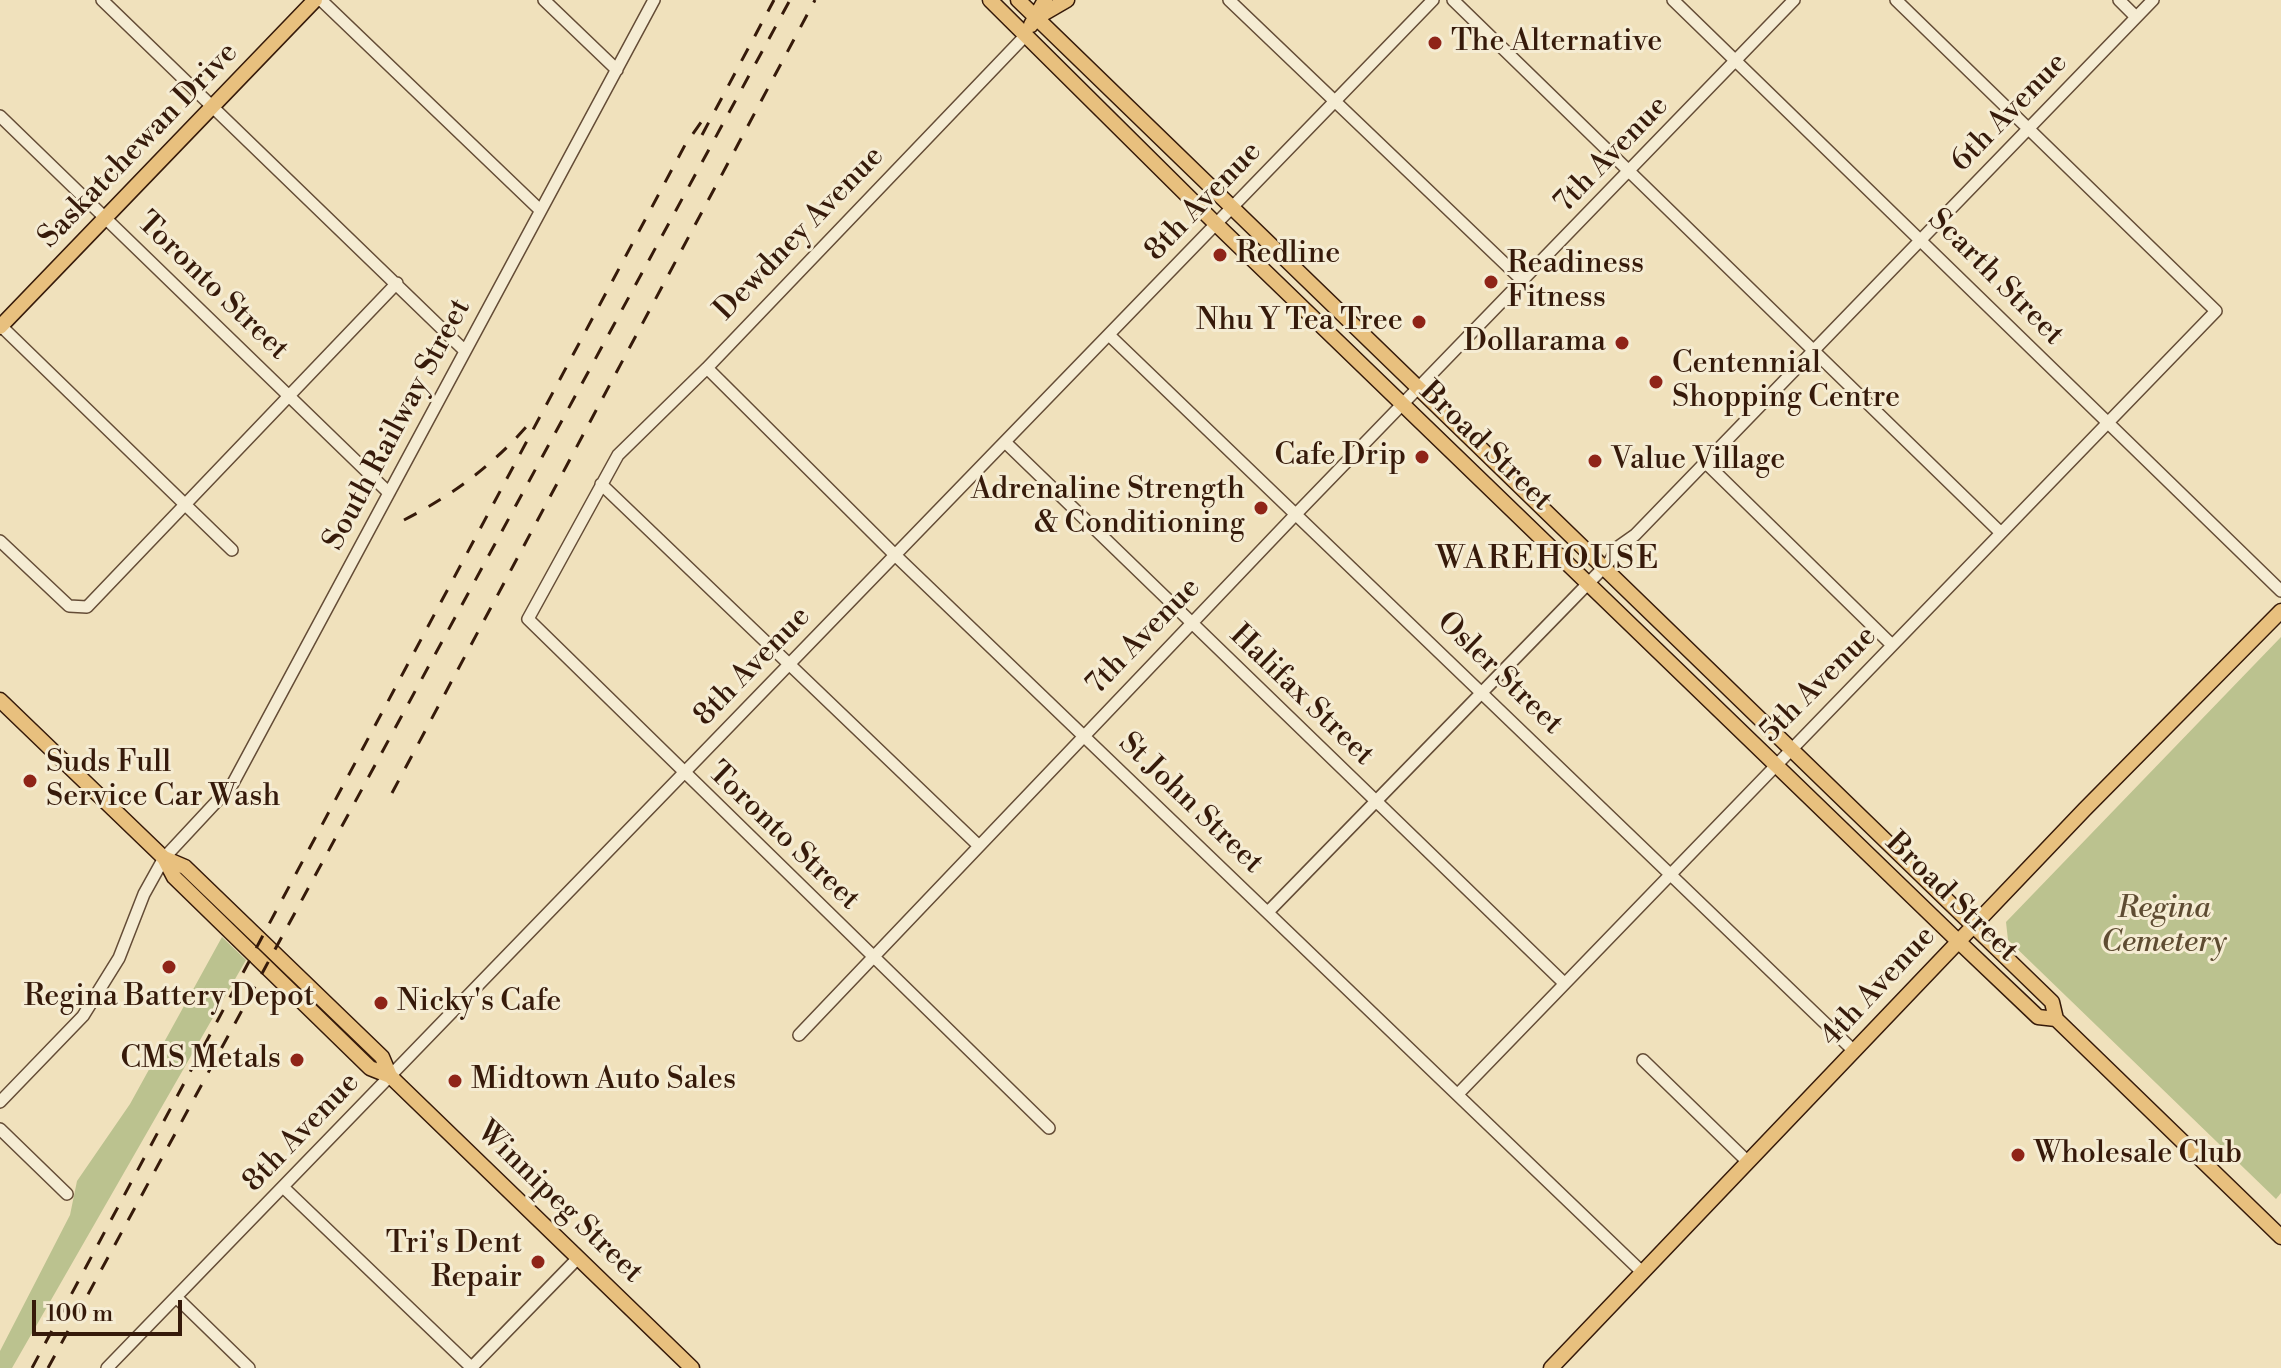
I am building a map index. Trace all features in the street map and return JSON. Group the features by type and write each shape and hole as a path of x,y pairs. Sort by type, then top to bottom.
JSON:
{"main road":[{"name":"Saskatchewan Drive","path":"0,326 315,0"},
{"name":"Broad Street","path":"990,0 1216,224 1958,941 2038,1017 2056,1019"},
{"name":"Broad Street","path":"1018,0 1418,389 1606,565 1789,750 2052,1002 2056,1019 2281,1237"},
{"name":"Dewdney Avenue","path":"1025,36 1045,0"},
{"name":"Dewdney Avenue","path":"1036,18 1067,0"},
{"name":"4th Avenue","path":"1551,1368 1973,925 2281,611"},
{"name":"Winnipeg Street","path":"0,700 164,858 185,867 371,1046 382,1057 390,1076 692,1368"}],"street":[{"path":"102,0 465,351"},
{"path":"321,0 540,210"},
{"path":"544,0 617,70"},
{"name":"South Railway Street","path":"164,858 232,785 654,0"},
{"path":"1229,0 1524,282"},
{"name":"8th Avenue","path":"107,1368 1433,0"},
{"path":"1453,0 2000,532"},
{"name":"Scarth Street","path":"1673,0 2281,591"},
{"name":"7th Avenue","path":"799,1035 1296,514 1794,0"},
{"path":"1896,0 2030,127"},
{"path":"2119,0 2136,17"},
{"name":"6th Avenue","path":"1268,912 1589,582 1606,565 1618,559 1635,535 2153,0"},
{"name":"Dewdney Avenue","path":"601,484 618,455 707,368 1025,36"},
{"name":"Toronto Street","path":"0,116 389,493"},
{"name":"5th Avenue","path":"1458,1094 1774,764 2216,311 2030,127"},
{"path":"0,541 69,606 87,607 397,283"},
{"path":"0,326 232,550"},
{"name":"Osler Street","path":"1109,335 1854,1051"},
{"name":"St John Street","path":"707,368 895,555 1642,1272"},
{"name":"Halifax Street","path":"1005,442 1564,983"},
{"path":"1705,462 1892,645"},
{"path":"601,484 978,845"},
{"name":"Toronto Street","path":"601,484 528,619 683,774 1049,1128"},
{"path":"0,1102 83,1016 103,987 119,958 144,894 164,858"},
{"path":"1643,1060 1748,1162"},
{"path":"0,1129 67,1194"},
{"path":"283,1187 472,1368 578,1258"},
{"path":"176,1297 249,1368"}],"green space":[{"name":"Regina Cemetery","path":"2281,637 2281,1193 2276,1199 2008,940 2006,922"},
{"path":"222,937 246,960 12,1368 0,1368 0,1351 70,1215 77,1181 130,1104"}],"railway":[{"path":"702,135 774,0"},
{"path":"48,1368 790,0"},
{"path":"392,793 815,0"},
{"path":"32,1368 685,145 702,121"},
{"path":"404,520 470,479 527,426"}],"place":[{"name":"The Alternative","path":"1435,43"},
{"name":"Redline","path":"1220,255"},
{"name":"Readiness Fitness","path":"1491,282"},
{"name":"Nhu Y Tea Tree","path":"1419,322"},
{"name":"Dollarama","path":"1622,343"},
{"name":"Centennial Shopping Centre","path":"1656,382"},
{"name":"Cafe Drip","path":"1422,457"},
{"name":"Value Village","path":"1595,461"},
{"name":"Adrenaline Strength & Conditioning","path":"1261,508"},
{"name":"Suds Full Service Car Wash","path":"30,781"},
{"name":"Regina Battery Depot","path":"169,967"},
{"name":"Nicky's Cafe","path":"381,1003"},
{"name":"CMS Metals","path":"297,1060"},
{"name":"Midtown Auto Sales","path":"455,1081"},
{"name":"Wholesale Club","path":"2018,1155"},
{"name":"Tri's Dent Repair","path":"538,1262"}],"district":[{"name":"WAREHOUSE","path":"1548,560"}]}
